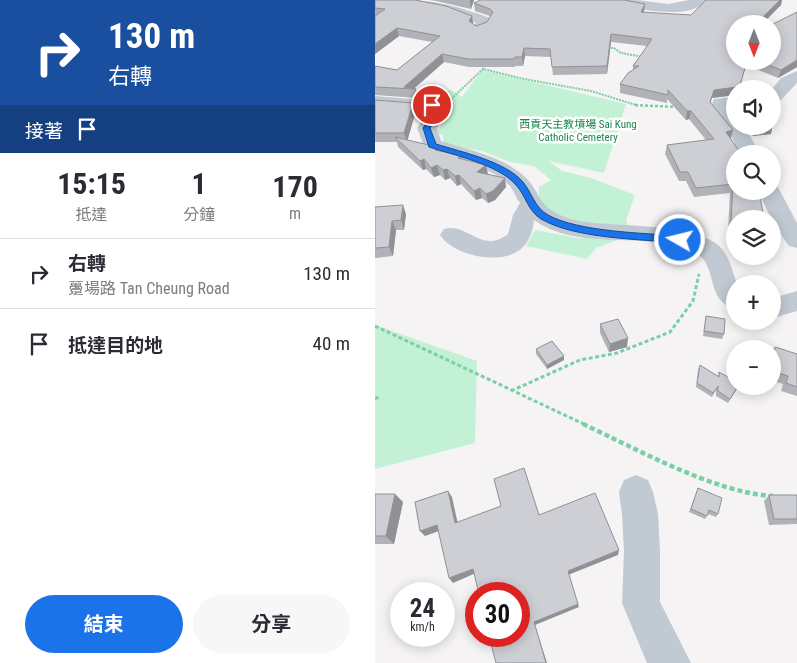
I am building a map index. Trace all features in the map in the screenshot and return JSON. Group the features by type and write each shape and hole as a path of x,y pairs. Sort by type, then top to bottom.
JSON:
{"street":[{"path":"408,0 451,9 485,21 479,28"},
{"path":"614,0 652,8 674,8 693,4 700,0"},
{"path":"781,89 787,82 797,76"},
{"path":"375,101 425,103 432,105 437,109 427,128 432,145 482,162 508,174 520,184 531,205 545,217 568,226 595,231 667,238 702,246 714,255 726,290"},
{"path":"726,103 719,109 726,118"},
{"path":"773,200 782,220 797,240"},
{"path":"452,235 478,248 497,248 509,245 518,239 522,230 525,211 531,205"},
{"path":"781,306 797,301"},
{"path":"637,492 642,551 641,603 661,651 670,663"}],"path":[{"path":"605,48 614,48 621,53 646,57"},
{"path":"437,109 443,107 483,69 487,61"},
{"path":"483,69 524,79 591,91 639,106 675,107 726,102"},
{"path":"511,391 580,360 617,353 670,332 693,301 699,268"},
{"path":"375,326 689,473 753,494 779,497"},
{"path":"375,399 380,396"}],"green space":[{"name":"西貢天主教墳場 Sai Kung Catholic Cemetery","path":"482,70 626,104 604,173 549,161 562,171 591,178 635,195 626,220 630,235 596,248 587,259 526,246 535,230 583,239 582,223 538,209 539,187 551,180 534,166 510,162 482,151 444,145 443,135 435,133 442,125 436,93 451,90 462,97"},
{"path":"375,325 477,361 475,443 375,469"}],"building":[{"path":"375,0 415,0 446,6 472,16 469,21 476,26 487,22 493,12 474,3 480,0 624,0 645,4 641,12 691,15 706,0 780,0 765,15 726,15 726,70 744,70 742,80 726,80 726,88 714,90 710,102 726,121 726,135 728,135 735,145 726,145 726,185 696,188 688,172 680,172 667,145 714,139 691,111 687,111 668,90 668,95 620,84 628,73 639,66 633,66 652,39 611,34 607,66 552,67 550,49 524,48 522,57 515,57 514,59 468,59 442,54 404,87 416,89 375,87 375,66 397,70 440,36 397,28 375,44 375,16 385,9 375,8"},
{"path":"797,12 797,60 781,70 781,20"},
{"path":"375,100 413,103 404,133 375,133"},
{"path":"395,137 437,147 435,150 463,156 458,158 486,165 477,172 505,178 493,191 486,194 480,188 474,191 459,175 455,176 447,169 443,170 437,165 431,168 424,159 420,161"},
{"path":"732,200 761,200 762,210 732,210"},
{"path":"403,205 401,220 392,221 389,247 375,248 375,207"},
{"path":"706,316 725,319 724,334 704,331"},
{"path":"618,319 628,338 610,344 600,324"},
{"path":"552,341 564,356 547,365 536,349"},
{"path":"781,349 797,354 797,387 786,383 788,376 781,374"},
{"path":"700,365 719,377 719,372 726,376 726,395 732,395 730,399 718,391 718,386 713,393 697,383"},
{"path":"524,468 539,515 595,493 619,550 568,571 578,604 534,622 546,663 496,663 492,647 530,647 530,582 476,582 473,569 449,578 437,525 420,531 415,502 448,491 455,523 501,506 494,479"},
{"path":"698,488 722,498 718,514 709,510 707,516 691,509"},
{"path":"375,494 395,494 386,536 375,536"},
{"path":"769,495 797,495 797,519 774,519"}],"route":[{"path":"432,105 437,109 437,112 427,128 432,145 482,162 508,174 520,184 537,212 545,217 560,224 586,230 680,240"}]}
